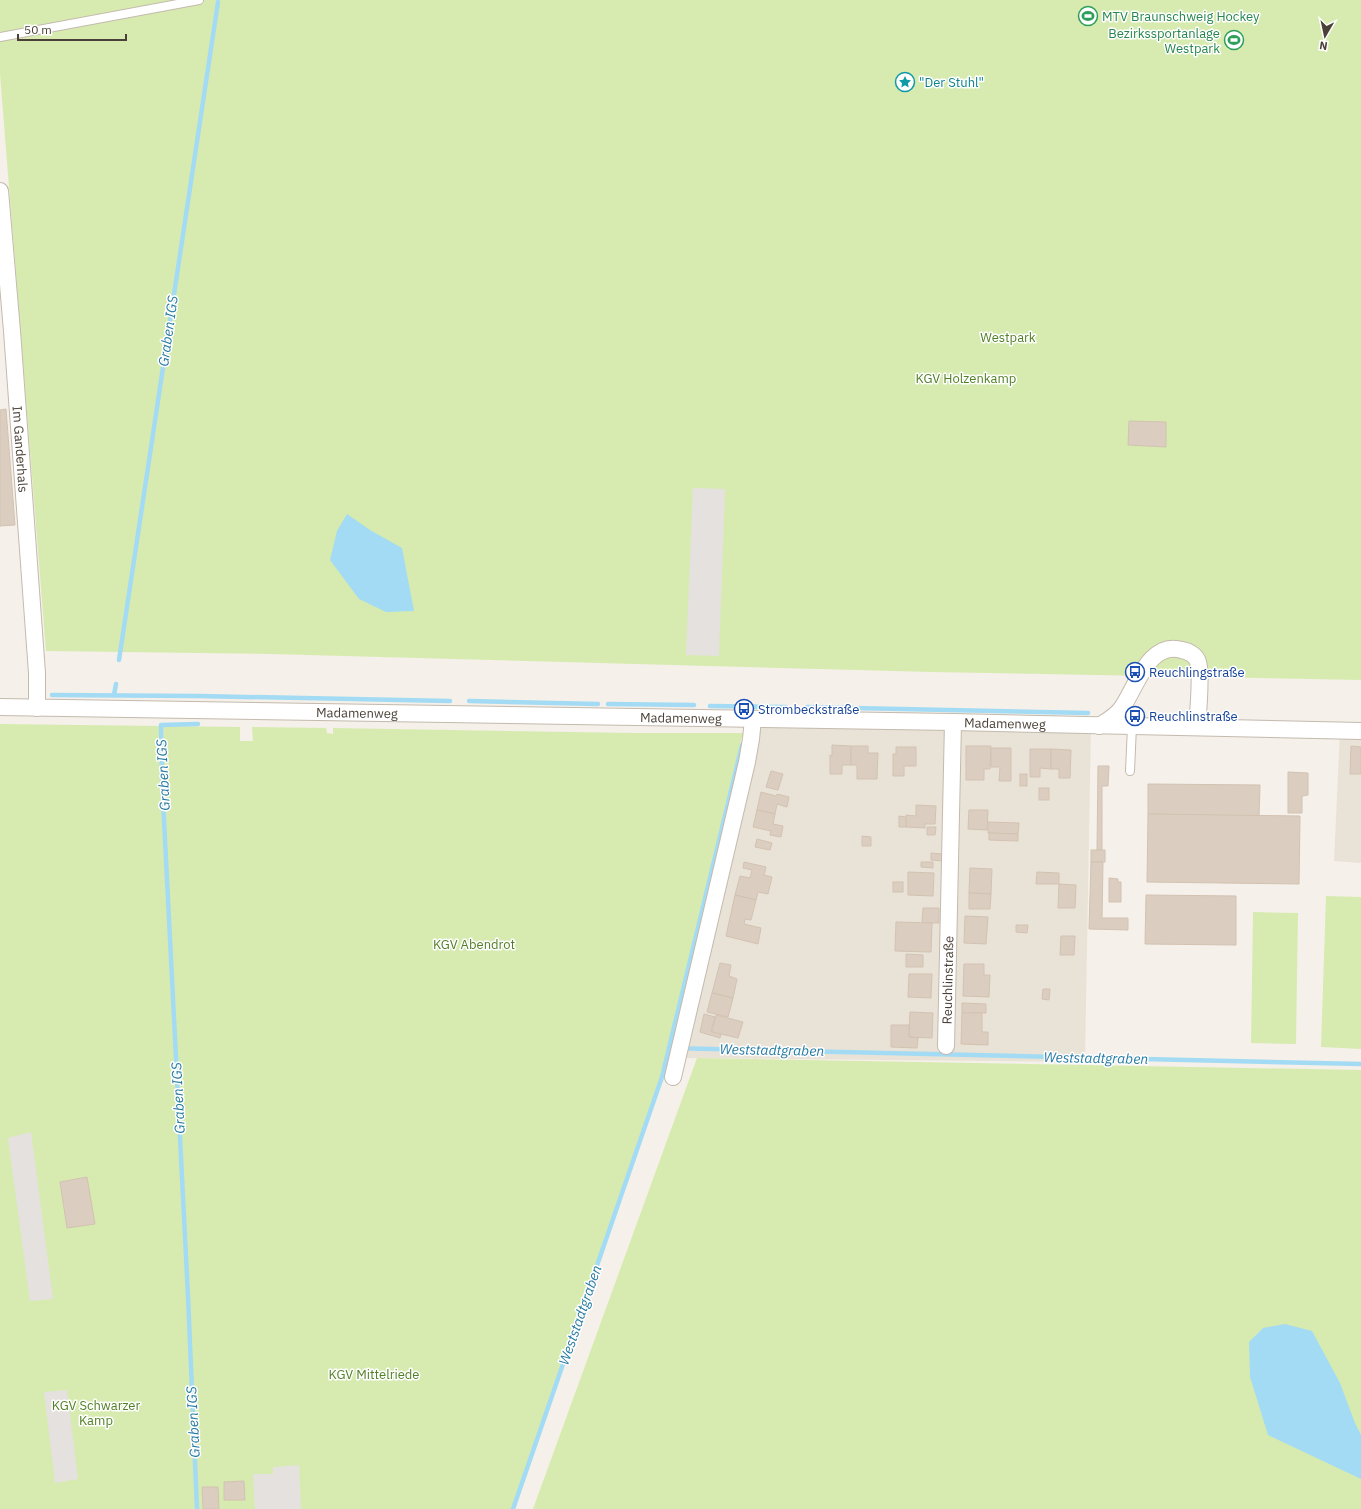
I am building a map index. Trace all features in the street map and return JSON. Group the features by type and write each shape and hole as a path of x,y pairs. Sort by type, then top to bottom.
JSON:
{"street":[{"name":"Im Ganderhals","path":"0,191 37,673 37,708"},
{"path":"1099,726 1120,710 1139,676 1156,654 1166,650 1178,648 1193,655 1198,662 1200,679 1197,727"},
{"name":"Madamenweg","path":"0,707 954,722 1361,731"},
{"path":"673,1077 747,762 753,719"},
{"name":"Reuchlinstraße","path":"946,1046 954,722"}],"lane":[{"path":"0,37 199,0"},
{"path":"1130,771 1132,726"}],"shaded area":[{"path":"693,488 725,489 719,656 686,655"},
{"path":"755,721 1091,725 1085,1062 678,1058"},
{"path":"1340,730 1361,731 1361,863 1334,861"},
{"path":"31,1132 53,1299 30,1301 8,1138"},
{"path":"67,1390 78,1479 55,1483 44,1392"},
{"path":"299,1465 301,1509 255,1509 253,1474 273,1474 273,1467"}],"green space":[{"name":"Westpark","path":"0,0 1361,0 1361,680 932,672 270,654 46,651 0,74"},
{"path":"0,724 240,727 240,741 253,741 252,727 326,728 327,733 333,734 333,728 635,733 743,733 661,1074 511,1509 0,1509"},
{"path":"1326,896 1361,897 1361,1049 1321,1047"},
{"path":"1253,912 1298,913 1296,1044 1251,1043"},
{"path":"697,1058 1361,1070 1361,1509 533,1509"}],"water":[{"path":"347,514 370,530 402,548 414,611 386,612 359,599 330,560 337,531"},
{"path":"1285,1324 1312,1331 1340,1383 1361,1435 1361,1479 1268,1435 1250,1377 1249,1342 1263,1328"}],"building":[{"path":"6,409 15,525 0,526 0,410"},
{"path":"1129,421 1166,422 1166,447 1128,445"},
{"path":"832,745 851,746 851,765 842,765 842,774 830,774 830,755 832,756"},
{"path":"851,746 868,746 868,753 878,753 877,779 857,779 857,765 851,765"},
{"path":"966,746 991,746 990,769 984,769 984,780 966,780"},
{"path":"1351,746 1361,747 1361,774 1350,774"},
{"path":"896,747 916,747 916,766 904,766 904,776 893,776 893,754 896,754"},
{"path":"991,748 1011,748 1011,781 999,781 1000,767 991,767"},
{"path":"1030,749 1051,749 1051,769 1040,768 1040,777 1030,777"},
{"path":"1051,749 1071,750 1070,778 1059,778 1059,769 1051,769"},
{"path":"1098,766 1109,766 1108,786 1102,786 1102,850 1097,850"},
{"path":"771,771 783,774 778,790 766,787"},
{"path":"1288,772 1308,773 1308,795 1302,796 1302,813 1288,813"},
{"path":"1020,774 1027,774 1027,786 1020,786"},
{"path":"1148,784 1260,785 1259,816 1148,814"},
{"path":"1039,788 1049,788 1049,800 1039,800"},
{"path":"761,792 776,796 777,794 789,797 787,807 777,804 775,814 757,810"},
{"path":"916,805 936,806 935,824 925,824 925,828 906,827 906,815 916,816"},
{"path":"757,810 775,814 773,824 783,826 781,837 770,835 771,831 753,827"},
{"path":"969,810 988,810 987,830 968,829"},
{"path":"1148,814 1300,816 1299,884 1147,882"},
{"path":"899,816 906,817 906,827 899,827"},
{"path":"988,822 1019,823 1018,834 988,833"},
{"path":"927,827 936,827 935,835 927,835"},
{"path":"989,833 1018,834 1018,841 989,840"},
{"path":"862,836 871,837 871,846 862,846"},
{"path":"757,839 772,843 770,850 755,847"},
{"path":"1091,850 1105,850 1105,862 1091,862"},
{"path":"931,853 942,854 942,861 931,860"},
{"path":"744,862 766,867 764,875 772,877 768,894 758,892 756,900 735,895 740,876 750,878 752,870 743,868"},
{"path":"921,862 933,862 933,868 921,867"},
{"path":"1091,862 1103,862 1102,918 1128,918 1128,930 1089,929"},
{"path":"970,868 992,869 991,894 969,893"},
{"path":"908,872 934,873 933,896 908,895"},
{"path":"1037,872 1059,873 1059,884 1036,884"},
{"path":"1109,878 1118,879 1118,882 1121,882 1121,902 1109,902"},
{"path":"893,882 903,882 903,892 893,892"},
{"path":"1059,884 1076,885 1075,908 1058,908"},
{"path":"969,893 991,894 990,909 969,909"},
{"path":"735,895 756,900 751,920 745,919 744,924 761,928 758,944 726,936"},
{"path":"1146,895 1236,896 1236,945 1145,944"},
{"path":"923,908 939,908 939,923 922,923"},
{"path":"965,916 988,917 986,944 964,943"},
{"path":"896,922 932,923 931,952 895,951"},
{"path":"1016,925 1028,925 1027,933 1016,932"},
{"path":"1061,936 1075,936 1074,955 1060,955"},
{"path":"906,954 923,955 923,967 906,967"},
{"path":"720,963 731,965 729,976 737,979 733,998 712,993"},
{"path":"964,964 984,964 984,975 990,975 989,997 963,996"},
{"path":"909,974 932,974 931,998 908,997"},
{"path":"1043,989 1050,989 1049,1000 1042,999"},
{"path":"712,993 733,998 728,1017 707,1012"},
{"path":"962,1003 986,1004 986,1013 962,1013"},
{"path":"910,1012 933,1013 932,1038 909,1037"},
{"path":"962,1013 982,1013 982,1032 988,1032 988,1045 961,1044"},
{"path":"704,1014 715,1017 711,1031 721,1034 720,1038 700,1032"},
{"path":"716,1015 743,1022 738,1038 712,1032"},
{"path":"891,1025 909,1025 909,1037 918,1038 917,1048 891,1047"},
{"path":"87,1177 95,1224 67,1228 60,1182"},
{"path":"244,1481 245,1500 224,1500 224,1482"},
{"path":"202,1487 218,1487 219,1509 203,1509"}],"waterway":[{"name":"Graben IGS","path":"119,660 218,2"},
{"name":"Graben IGS","path":"114,695 116,684"},
{"path":"52,695 198,696 450,701"},
{"path":"469,701 598,704"},
{"path":"608,704 694,705"},
{"path":"710,706 786,707"},
{"path":"807,707 1088,713"},
{"name":"Graben IGS","path":"197,1509 188,1296 162,780 161,725 198,724"},
{"path":"669,1048 742,745"},
{"name":"Weststadtgraben","path":"513,1509 662,1077 669,1048 1361,1064"}],"place":[{"name":"MTV Braunschweig Hockey","path":"1088,16"},
{"name":"Bezirkssportanlage Westpark","path":"1234,40"},
{"name":"\"Der Stuhl\"","path":"905,82"},
{"name":"Reuchlingstraße","path":"1135,672"},
{"name":"Strombeckstraße","path":"744,709"},
{"name":"Reuchlinstraße","path":"1135,716"}],"park label":[{"name":"KGV Holzenkamp","path":"966,378"},
{"name":"KGV Abendrot","path":"474,944"},
{"name":"KGV Mittelriede","path":"374,1374"},
{"name":"KGV Schwarzer Kamp","path":"96,1412"}]}
